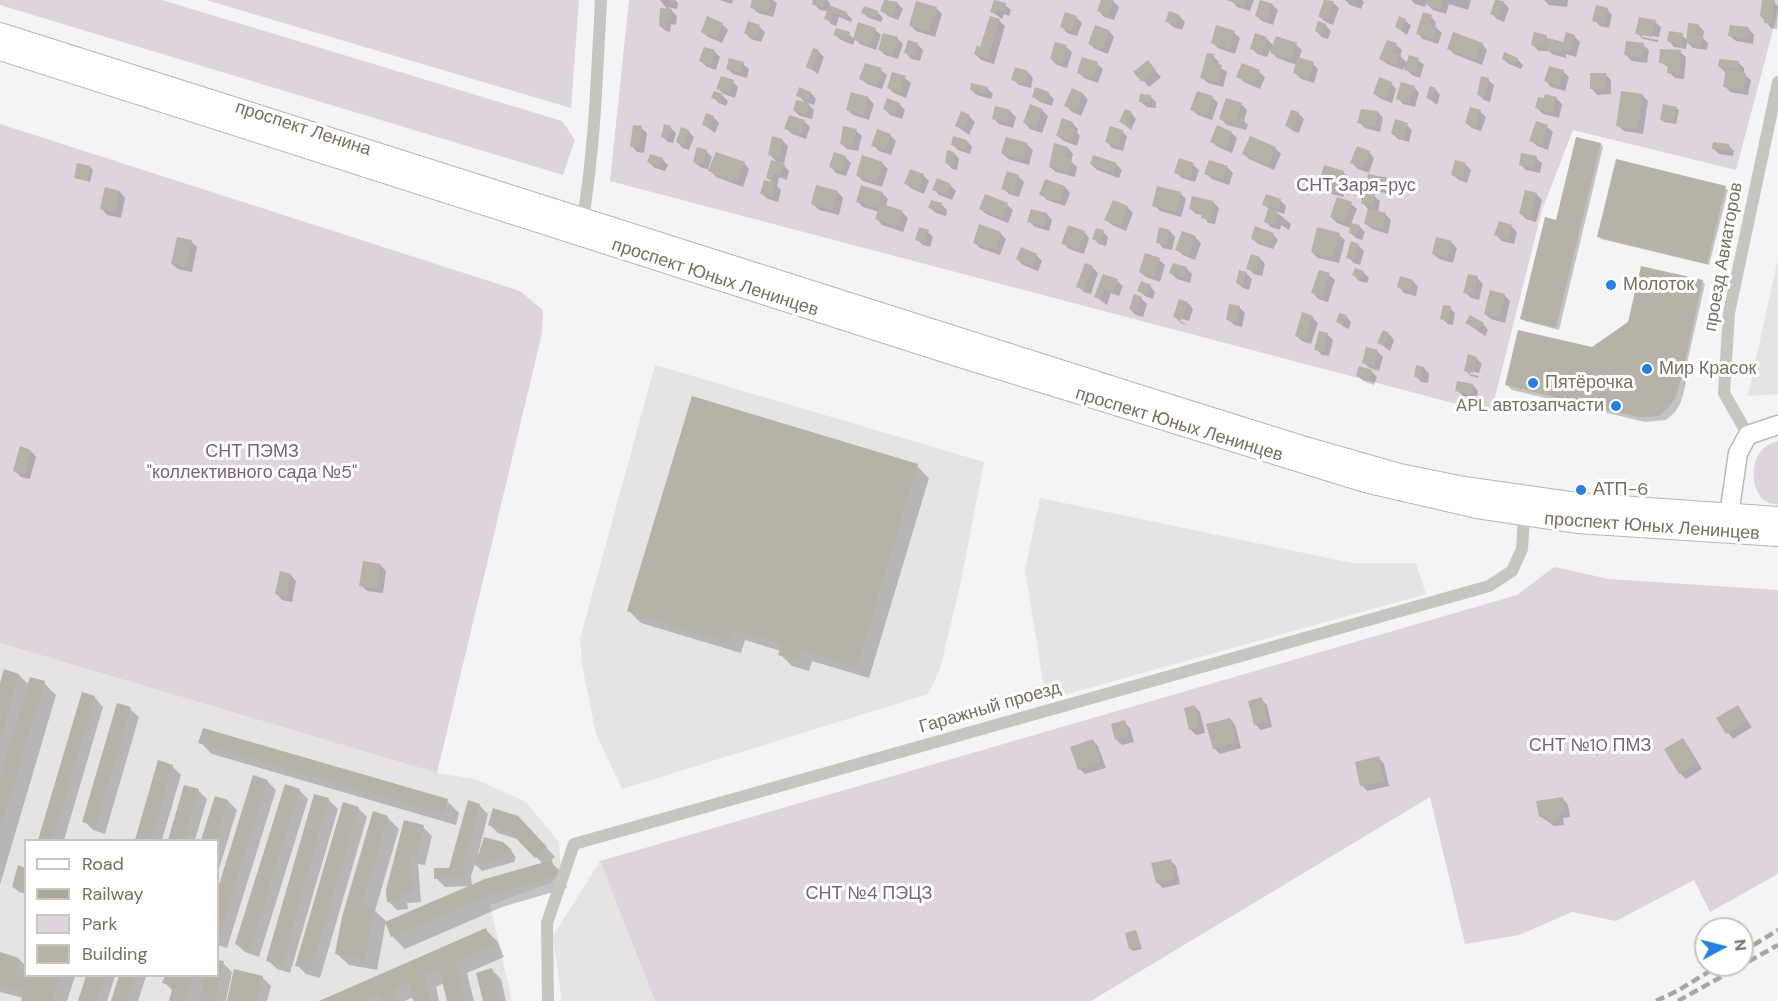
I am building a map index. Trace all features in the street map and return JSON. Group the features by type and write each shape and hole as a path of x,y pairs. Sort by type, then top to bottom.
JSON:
{"main road":[{"name":"проспект Ленина","path":"0,33 583,218 601,232"},
{"name":"проспект Ленина","path":"0,50 601,232"},
{"name":"проспект Юных Ленинцев","path":"601,232 960,357 1365,482 1477,508 1578,523 1728,524 1778,517"},
{"name":"проспект Юных Ленинцев","path":"601,232 1302,447 1400,474 1464,487 1728,524 1778,536"},
{"path":"1728,524 1738,453 1748,435 1778,424"}],"street":[{"path":"583,218 594,121 602,0"},
{"name":"проезд Авиаторов","path":"1748,435 1724,393 1729,313 1778,82"},
{"name":"Гаражный проезд","path":"548,1001 547,923 573,844 1489,586 1512,571 1522,549 1524,516"}],"shaded area":[{"path":"1778,258 1778,394 1748,396"},
{"path":"655,365 984,462 961,581 940,669 928,694 622,789 596,734 582,665 580,639"},
{"path":"1040,498 1352,563 1416,563 1426,594 1046,700 1025,570"},
{"path":"0,643 437,773 475,779 526,802 559,842 561,872 551,883 490,905 512,1001 0,1001"},
{"path":"600,861 655,1001 562,1001 553,936"}],"green space":[{"path":"0,0 162,0 562,121 575,140 563,175 0,5"},
{"path":"206,0 579,0 571,108"},
{"name":"СНТ Заря-рус","path":"629,0 1778,0 1778,11 1736,170 1573,130 1542,210 1491,413 610,181"},
{"name":"СНТ ПЭМЗ \"коллективного сада №5\"","path":"0,124 520,291 543,310 542,333 437,773 0,643"},
{"path":"1778,441 1778,505 1767,502 1761,497 1756,488 1754,473 1756,459 1760,453 1770,444"},
{"name":"СНТ №10 ПМЗ","path":"1554,567 1609,579 1778,590 1778,874 1710,912 1694,880 1616,921 1572,912 1519,935 1465,944 1430,797 1091,1001 655,1001 600,861 1517,595"}],"building":[{"path":"752,0 771,0 768,12 750,8"},
{"path":"813,0 825,0 824,7 812,5"},
{"path":"884,0 898,2 892,16 880,11"},
{"path":"994,0 1006,3 1004,11 998,9 996,14 990,12"},
{"path":"1101,0 1114,0 1109,15 1097,11"},
{"path":"1226,0 1247,0 1245,7"},
{"path":"1260,0 1273,4 1267,20 1255,16"},
{"path":"1324,0 1334,1 1328,20 1318,17"},
{"path":"1427,0 1443,0 1440,9 1426,4"},
{"path":"1495,0 1504,1 1498,17 1490,14"},
{"path":"1762,0 1775,0 1771,24 1764,23 1764,17 1760,16"},
{"path":"916,1 937,7 929,32 909,26"},
{"path":"829,5 847,12 845,17 833,13 830,21 824,19"},
{"path":"1596,5 1608,8 1604,24 1592,21"},
{"path":"864,6 878,11 876,18 861,13"},
{"path":"660,8 672,9 671,20 666,19 665,27 659,26"},
{"path":"1169,11 1180,15 1176,25 1165,22"},
{"path":"1065,12 1077,16 1072,31 1060,27"},
{"path":"1423,12 1432,15 1429,24 1437,27 1433,39 1416,34"},
{"path":"707,16 723,23 716,39 701,32"},
{"path":"990,16 1000,19 990,49 983,47 991,51 988,60 974,54 977,45 980,47"},
{"path":"1399,16 1406,19 1401,30 1395,27"},
{"path":"1639,17 1656,20 1652,37 1635,34"},
{"path":"748,21 760,25 756,38 744,33"},
{"path":"1318,21 1326,24 1322,34 1315,31"},
{"path":"858,22 876,28 871,45 853,39"},
{"path":"1688,23 1699,24 1697,35 1703,36 1702,45 1686,43"},
{"path":"1095,25 1109,30 1102,49 1088,44"},
{"path":"1216,25 1235,31 1230,49 1211,43"},
{"path":"1730,25 1749,27 1748,39 1728,36"},
{"path":"836,28 850,32 848,40 833,35"},
{"path":"1669,31 1683,33 1681,44 1667,41"},
{"path":"1453,32 1483,43 1476,60 1447,49"},
{"path":"1534,32 1547,35 1544,48 1531,45"},
{"path":"1566,32 1575,35 1570,52 1561,49 1561,53 1545,49 1548,38 1563,42"},
{"path":"883,33 898,37 893,54 878,50"},
{"path":"1255,33 1267,37 1262,53 1250,49"},
{"path":"1276,36 1297,43 1291,60 1270,53"},
{"path":"908,40 918,43 914,56 904,53"},
{"path":"1387,40 1397,43 1393,52 1401,55 1397,65 1379,59"},
{"path":"1626,41 1644,43 1642,58 1624,55"},
{"path":"1055,42 1067,45 1062,63 1050,59"},
{"path":"704,47 715,50 710,65 699,61"},
{"path":"813,48 819,50 812,70 806,67"},
{"path":"1660,49 1681,50 1679,74 1667,73 1668,64 1659,63"},
{"path":"1504,52 1518,58 1516,64 1502,59"},
{"path":"1207,53 1214,54 1212,63 1222,65 1218,82 1200,78"},
{"path":"1409,55 1419,58 1415,73 1404,70"},
{"path":"1082,57 1098,62 1092,78 1077,73"},
{"path":"1298,57 1314,62 1309,78 1293,73"},
{"path":"729,58 744,62 741,73 726,69"},
{"path":"1719,59 1739,61 1739,69 1718,67"},
{"path":"1148,60 1156,70 1142,82 1133,72"},
{"path":"865,63 882,68 877,85 859,79"},
{"path":"1242,63 1260,70 1254,84 1236,77"},
{"path":"1549,66 1564,70 1560,86 1544,81"},
{"path":"1015,67 1028,71 1025,84 1011,80"},
{"path":"1726,69 1746,73 1743,90 1723,87"},
{"path":"892,72 906,76 900,93 887,88"},
{"path":"1590,73 1606,73 1606,89 1590,89"},
{"path":"721,76 734,80 729,93 716,89"},
{"path":"1481,76 1489,78 1485,97 1477,95"},
{"path":"1379,77 1392,82 1386,98 1373,94"},
{"path":"1401,82 1415,86 1409,103 1396,99"},
{"path":"971,83 988,87 986,94 970,90"},
{"path":"1430,86 1436,88 1431,100 1426,98"},
{"path":"799,87 811,92 809,100 796,96"},
{"path":"1035,87 1049,92 1046,102 1032,97"},
{"path":"1072,88 1083,93 1075,111 1064,106"},
{"path":"714,91 723,94 720,101 711,98"},
{"path":"1197,91 1213,96 1207,116 1190,110"},
{"path":"1621,91 1643,94 1638,129 1616,126"},
{"path":"851,92 869,97 864,115 846,110"},
{"path":"1140,94 1151,95 1150,103 1139,102"},
{"path":"1545,94 1557,97 1553,113 1535,108 1538,97 1544,98"},
{"path":"887,98 900,103 896,114 883,109"},
{"path":"1226,98 1242,103 1238,116 1243,118 1241,126 1219,119"},
{"path":"796,100 809,103 806,114 793,111"},
{"path":"1030,104 1043,109 1036,128 1023,123"},
{"path":"1663,104 1677,107 1674,122 1660,120"},
{"path":"995,106 1011,110 1008,123 992,119"},
{"path":"1470,107 1481,110 1476,127 1465,123"},
{"path":"1125,109 1132,112 1126,125 1119,122"},
{"path":"1361,109 1378,111 1375,127 1357,123"},
{"path":"1291,110 1299,112 1294,129 1285,126"},
{"path":"961,111 970,115 963,130 955,126"},
{"path":"706,113 714,116 710,128 702,125"},
{"path":"789,115 805,120 801,134 784,129"},
{"path":"1062,118 1073,122 1071,127 1075,129 1072,141 1056,136"},
{"path":"1395,119 1408,123 1403,138 1391,134"},
{"path":"1536,121 1548,125 1542,145 1529,141"},
{"path":"664,124 671,126 667,139 661,137"},
{"path":"633,125 642,126 639,148 630,147"},
{"path":"1217,125 1232,132 1226,148 1210,142"},
{"path":"843,126 857,129 853,147 840,144"},
{"path":"1110,126 1123,130 1118,146 1105,142"},
{"path":"681,127 689,130 684,145 676,142"},
{"path":"877,129 891,134 885,150 871,146"},
{"path":"772,136 783,139 779,158 768,155"},
{"path":"953,136 967,140 965,149 951,145"},
{"path":"1250,136 1276,147 1268,165 1242,154"},
{"path":"1006,137 1028,143 1023,160 1001,153"},
{"path":"1576,137 1601,143 1556,328 1520,319 1545,217 1556,220"},
{"path":"1713,142 1729,144 1728,151 1712,149"},
{"path":"1054,143 1068,147 1066,158 1072,159 1069,172 1049,167"},
{"path":"1357,146 1370,151 1363,168 1350,163"},
{"path":"697,147 707,150 703,165 693,162"},
{"path":"947,150 954,152 952,165 945,163"},
{"path":"716,152 745,162 737,182 708,171"},
{"path":"834,152 846,156 841,171 829,167"},
{"path":"1521,153 1537,156 1534,168 1519,165"},
{"path":"650,154 663,158 660,166 647,162"},
{"path":"862,155 883,162 876,182 856,176"},
{"path":"1093,155 1117,163 1113,173 1090,164"},
{"path":"1179,158 1194,163 1190,178 1174,173"},
{"path":"1616,159 1726,186 1707,264 1597,237"},
{"path":"771,160 785,164 781,175 774,173 771,180 766,178"},
{"path":"1209,160 1228,166 1223,180 1204,174"},
{"path":"1455,160 1466,163 1462,178 1451,175"},
{"path":"77,163 91,166 87,181 74,178"},
{"path":"1324,165 1344,171 1338,193 1318,187"},
{"path":"910,169 924,174 919,189 904,184"},
{"path":"1007,171 1019,175 1014,193 1001,189"},
{"path":"1368,174 1389,178 1387,189 1366,186"},
{"path":"937,178 951,184 947,195 932,190"},
{"path":"1045,179 1065,186 1060,202 1039,195"},
{"path":"764,180 776,183 772,197 760,194"},
{"path":"816,185 838,191 833,210 811,204"},
{"path":"861,185 883,192 878,208 856,202"},
{"path":"1157,186 1181,192 1176,212 1152,206"},
{"path":"105,187 120,191 115,213 100,209"},
{"path":"1525,190 1537,193 1531,217 1519,214"},
{"path":"1363,192 1375,194 1373,205 1361,204"},
{"path":"985,194 1008,203 1002,218 979,209"},
{"path":"1266,194 1281,199 1278,209 1262,205"},
{"path":"1192,196 1214,201 1210,220 1201,218 1202,212 1189,209"},
{"path":"1337,197 1352,202 1344,223 1330,217"},
{"path":"931,200 942,203 940,211 928,208"},
{"path":"1113,200 1128,206 1121,226 1104,220"},
{"path":"881,203 903,211 898,227 875,219"},
{"path":"1368,208 1386,213 1382,229 1364,224"},
{"path":"1031,209 1047,213 1044,226 1027,222"},
{"path":"1268,209 1278,213 1274,225 1264,222"},
{"path":"1499,221 1512,225 1508,239 1494,235"},
{"path":"1351,223 1360,225 1357,235 1349,233"},
{"path":"979,224 1001,232 995,250 973,243"},
{"path":"1068,225 1085,231 1078,249 1061,244"},
{"path":"1255,226 1274,233 1267,245 1251,239"},
{"path":"919,227 929,230 925,243 915,240"},
{"path":"1159,227 1170,230 1167,245 1156,243"},
{"path":"1317,227 1340,233 1333,258 1311,252"},
{"path":"1096,228 1104,230 1100,242 1092,239"},
{"path":"1182,231 1196,236 1189,255 1175,250"},
{"path":"177,237 192,240 187,267 171,264"},
{"path":"1436,237 1452,241 1448,258 1432,254"},
{"path":"1351,241 1359,244 1354,260 1346,258"},
{"path":"1021,247 1037,254 1032,266 1016,259"},
{"path":"1145,253 1160,258 1154,277 1139,272"},
{"path":"1251,254 1260,257 1256,272 1246,269"},
{"path":"1085,263 1093,266 1085,290 1076,287"},
{"path":"1173,263 1187,267 1184,278 1169,273"},
{"path":"1641,266 1703,280 1676,396 1660,415 1638,417 1505,385 1518,330 1592,347 1628,322"},
{"path":"1355,268 1364,271 1361,279 1352,275"},
{"path":"1239,270 1247,272 1243,285 1236,283"},
{"path":"1319,270 1330,273 1322,297 1311,293"},
{"path":"1103,274 1118,279 1113,291 1105,289 1101,300 1094,297"},
{"path":"1468,274 1478,276 1474,295 1463,293"},
{"path":"1400,276 1413,280 1410,291 1397,287"},
{"path":"1141,281 1151,285 1147,295 1137,291"},
{"path":"1490,290 1505,294 1499,318 1484,314"},
{"path":"1134,294 1142,297 1137,312 1129,309"},
{"path":"1179,299 1188,302 1182,320 1173,317"},
{"path":"1229,304 1240,306 1237,322 1226,320"},
{"path":"1443,305 1451,306 1448,321 1440,319"},
{"path":"1302,312 1313,316 1306,340 1295,336"},
{"path":"1339,313 1347,315 1343,325 1336,322"},
{"path":"1470,315 1484,323 1479,331 1465,323"},
{"path":"1383,330 1389,333 1384,346 1377,343"},
{"path":"1319,331 1328,333 1324,352 1314,350"},
{"path":"1366,347 1378,350 1374,366 1362,363"},
{"path":"1468,354 1477,357 1473,373 1464,371"},
{"path":"1416,365 1424,367 1422,378 1414,377"},
{"path":"1359,366 1372,370 1369,380 1356,376"},
{"path":"1457,381 1473,384 1472,394 1455,391"},
{"path":"692,396 918,464 857,667 801,650 797,660 778,655 782,644 733,629 729,642 627,611"},
{"path":"20,446 31,450 25,475 13,471"},
{"path":"363,561 381,564 377,588 359,586"},
{"path":"280,571 291,574 287,597 275,594"},
{"path":"4,669 19,674 1,737 0,683"},
{"path":"30,677 45,681 0,831 0,777"},
{"path":"82,692 95,696 53,839 38,839"},
{"path":"1262,697 1268,722 1254,725 1248,701"},
{"path":"117,703 131,707 96,826 82,822"},
{"path":"1195,705 1200,727 1189,730 1184,708"},
{"path":"1738,705 1748,721 1726,734 1716,718"},
{"path":"1230,718 1237,742 1213,749 1206,724"},
{"path":"1125,720 1129,736 1115,740 1111,724"},
{"path":"203,728 448,799 444,814 198,743"},
{"path":"1683,738 1697,763 1679,774 1664,749"},
{"path":"1093,739 1101,762 1078,770 1070,747"},
{"path":"1379,756 1384,781 1360,786 1355,762"},
{"path":"158,760 173,765 151,839 135,839"},
{"path":"253,775 268,780 219,937 219,885"},
{"path":"285,784 300,789 250,949 235,944"},
{"path":"184,785 199,789 184,839 168,839"},
{"path":"314,794 329,798 282,965 266,961"},
{"path":"215,796 228,800 216,839 201,839"},
{"path":"1563,797 1565,812 1558,813 1559,819 1547,821 1546,816 1539,817 1536,801"},
{"path":"468,800 480,804 463,867 464,877 434,879 434,868 449,868"},
{"path":"343,802 359,807 311,970 295,966"},
{"path":"493,808 518,816 547,847 535,858 510,832 488,825"},
{"path":"373,811 388,816 362,905 374,907 365,959 335,954 342,917"},
{"path":"404,820 424,825 416,857 410,856 413,893 399,894 400,900 387,902 386,890"},
{"path":"484,837 503,842 512,850 508,857 475,866"},
{"path":"1171,859 1175,879 1156,883 1151,863"},
{"path":"552,860 556,876 489,895 391,937 385,922 485,879"},
{"path":"18,865 24,867 24,890 12,887"},
{"path":"486,928 493,945 456,961 466,1001 447,1001 439,969 424,975 431,1001 413,1001 408,982 393,989 397,1001 381,1001 379,995 365,1001 319,1001"},
{"path":"1136,930 1141,946 1129,949 1125,933"},
{"path":"0,952 19,958 15,975 28,979 28,977 60,977 52,1001 21,1001 24,991 0,985"},
{"path":"219,960 224,961 215,1001 199,1001 205,977 219,977"},
{"path":"492,968 500,1001 483,1001 476,973"},
{"path":"234,969 263,976 257,1001 227,1001"},
{"path":"86,977 104,977 96,1001 78,1001"},
{"path":"119,977 135,977 127,1001 111,1001"},
{"path":"165,977 193,977 185,1001 169,1001 173,986 162,983"}],"railway":[{"path":"1754,945 1778,930"},
{"path":"1678,1001 1778,945"},
{"path":"1656,1001 1700,977"}],"place":[{"name":"Молоток","path":"1611,285"},
{"name":"Мир Красок","path":"1647,369"},
{"name":"Пятёрочка","path":"1533,383"},
{"name":"APL автозапчасти","path":"1616,406"},
{"name":"АТП-6","path":"1581,490"}],"park label":[{"name":"СНТ №4 ПЭЦЗ","path":"869,894"}]}
